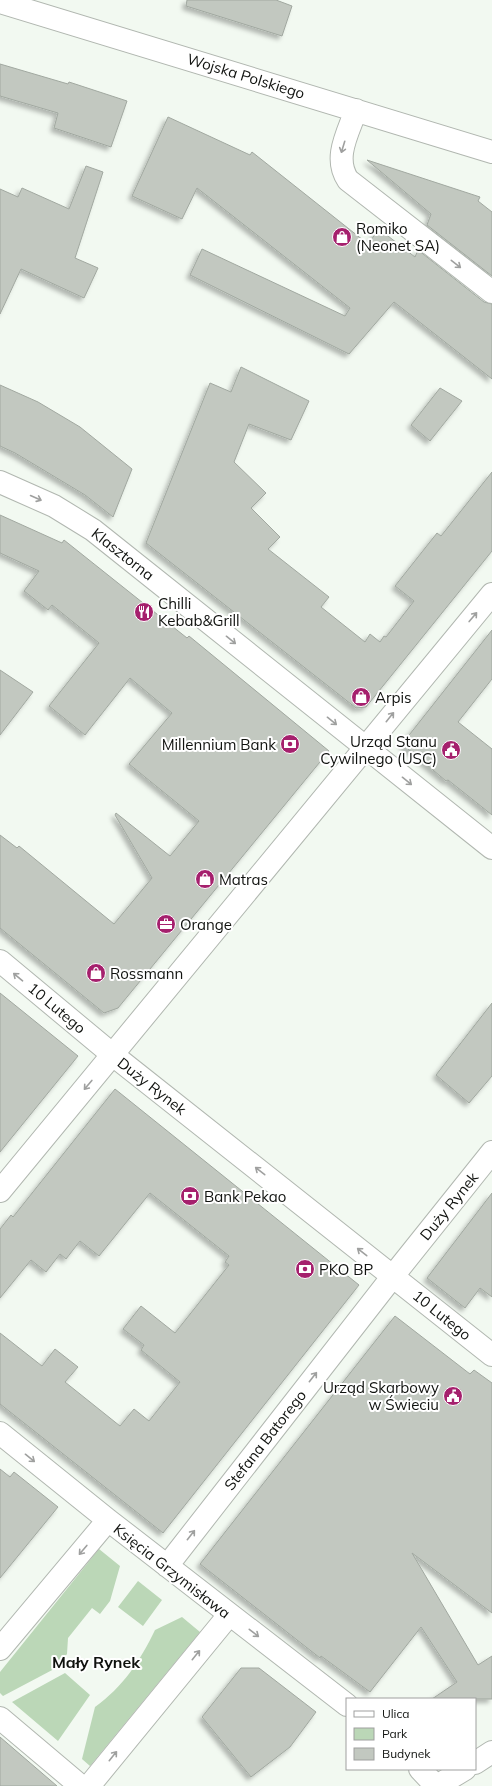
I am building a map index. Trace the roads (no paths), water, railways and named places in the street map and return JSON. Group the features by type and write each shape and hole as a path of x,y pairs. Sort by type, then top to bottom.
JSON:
{"street":[{"name":"Wojska Polskiego","path":"0,2 492,152"},
{"path":"356,110 341,154 341,163 348,180 492,292"},
{"name":"Klasztorna","path":"0,482 54,506 93,530 366,748"},
{"name":"Duży Rynek","path":"492,594 113,1055 392,1276 492,1152"},
{"path":"366,748 492,848"},
{"name":"10 Lutego","path":"0,961 113,1055"},
{"path":"0,1191 113,1055"},
{"name":"10 Lutego","path":"392,1276 492,1355"},
{"name":"Stefana Batorego","path":"167,1566 392,1276"},
{"name":"Księcia Grzymisława","path":"0,1433 229,1615 346,1704"},
{"path":"0,1650 108,1520"},
{"path":"0,1718 83,1784 229,1615"},
{"path":"476,1762 492,1752"},
{"path":"421,1770 436,1786 462,1770"}],"place":[{"name":"Romiko (Neonet SA)","path":"342,237"},
{"name":"Chilli Kebab&Grill","path":"144,612"},
{"name":"Arpis","path":"361,697"},
{"name":"Millennium Bank","path":"290,744"},
{"name":"Urząd Stanu Cywilnego (USC)","path":"451,750"},
{"name":"Matras","path":"205,879"},
{"name":"Orange","path":"166,924"},
{"name":"Rossmann","path":"96,973"},
{"name":"Bank Pekao","path":"190,1196"},
{"name":"PKO BP","path":"305,1269"},
{"name":"Urząd Skarbowy w Świeciu","path":"453,1396"}],"district":[{"name":"Mały Rynek","path":"96,1662"}]}
